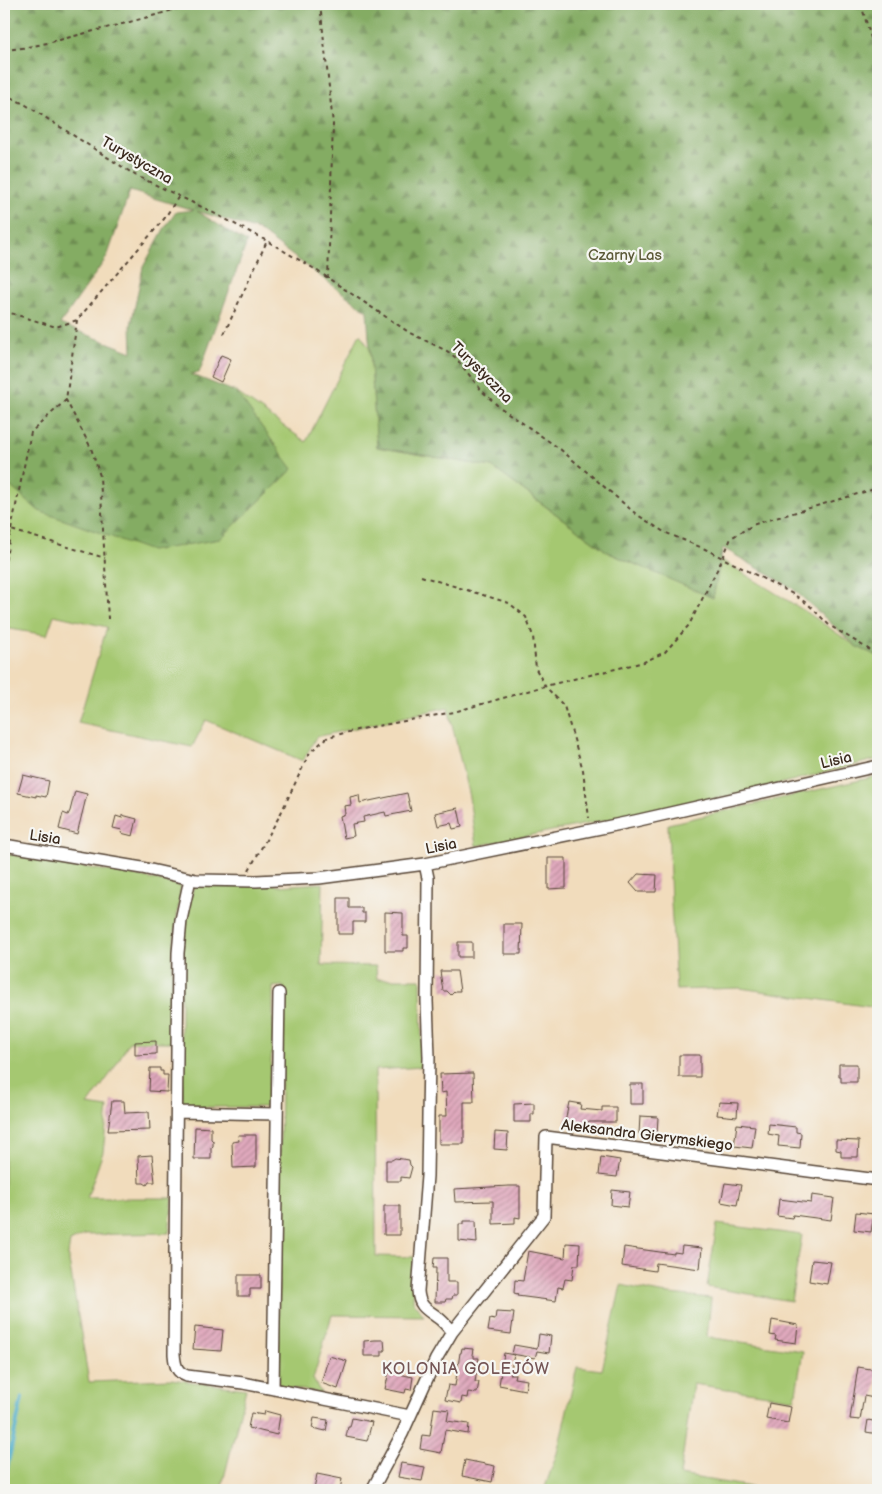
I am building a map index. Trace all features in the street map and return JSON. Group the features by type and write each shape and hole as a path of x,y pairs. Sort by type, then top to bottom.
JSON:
{"street":[{"name":"Lisia","path":"4,845 142,868 190,879 243,881 319,878 425,864 590,830 878,766"},
{"path":"425,864 428,878 427,1000 429,1057 427,1176 418,1296 422,1306 452,1332"},
{"path":"190,879 178,941 175,1364 178,1371 186,1376 273,1389 410,1416"},
{"path":"273,1389 279,993"},
{"path":"178,1112 277,1114"},
{"name":"Aleksandra Gierymskiego","path":"372,1490 410,1416 436,1359 452,1332 544,1216 546,1136 878,1180"}],"path":[{"path":"4,50 66,38 151,17 194,4"},
{"path":"320,4 333,124 328,279"},
{"path":"861,4 878,62"},
{"name":"Turystyczna","path":"4,94 26,105 135,175 267,241 313,268 410,333 455,357 482,392 498,406 571,458 636,514 664,532 723,558 793,594 809,605 829,625 878,657"},
{"path":"4,311 56,327 77,320 164,219 178,196"},
{"path":"224,334 267,241"},
{"path":"77,320 66,400 91,448 100,476 108,619"},
{"path":"4,568 31,432 66,400"},
{"path":"243,881 280,815 310,752 328,737 454,712 545,686 644,662 665,652 689,625 732,538 755,524 878,488"},
{"path":"11,530 104,558"},
{"path":"421,576 509,603 526,617 533,636 536,669 545,686 564,706 583,770 590,830"}],"green space":[{"name":"Czarny Las","path":"4,4 878,4 878,656 857,647 792,588 723,548 713,598 609,553 492,467 377,447 367,311 258,230 197,211 247,242 199,373 190,374 236,392 293,469 220,539 151,551 39,511 4,481","holes":["130,191 193,210 176,212 164,229 143,267 131,325 132,352 60,324 107,257"]},
{"path":"360,334 370,349 377,447 492,467 609,553 713,597 720,559 808,613 857,647 878,656 878,759 743,793 476,846 469,797 448,707 316,737 303,761 206,720 192,747 78,723 107,627 54,615 47,635 4,628 4,481 292,469 236,392 306,442"},
{"path":"878,776 878,1008 740,988 676,990 668,824"},
{"path":"4,853 137,876 181,886 172,955 173,1042 129,1042 113,1070 88,1105 108,1108 103,1152 87,1198 173,1198 169,1233 84,1235 70,1242 68,1255 89,1382 171,1379 246,1389 221,1490 4,1490"},
{"path":"323,883 321,965 376,966 377,979 421,979 422,1067 375,1070 376,1256 414,1257 413,1301 424,1316 332,1315 313,1379 321,1393 278,1386 283,986 273,987 273,1038 267,1107 183,1107 181,936 194,885 275,884 277,886"},
{"path":"717,1224 802,1235 791,1301 707,1287"},
{"path":"621,1285 660,1293 711,1298 707,1337 803,1351 795,1399 693,1384 680,1475 769,1490 544,1490 557,1453 577,1367 602,1370"}],"building":[{"path":"221,355 231,359 221,382 211,377"},
{"path":"23,775 49,781 46,797 18,793"},
{"path":"75,791 87,794 77,834 59,829 63,813 68,815 70,811"},
{"path":"407,793 411,811 386,816 385,812 363,817 364,822 352,824 354,836 344,838 340,816 345,814 344,806 351,805 350,797 359,795 360,803"},
{"path":"458,808 462,827 453,829 451,823 438,826 435,813"},
{"path":"122,815 137,819 133,836 121,833 122,830 113,828 116,816 122,818"},
{"path":"548,858 566,858 566,888 548,889"},
{"path":"638,874 657,875 656,892 638,892 630,883"},
{"path":"338,898 349,898 349,908 362,908 362,913 365,913 365,922 353,922 353,934 338,934"},
{"path":"385,912 403,913 403,936 408,936 408,948 403,948 403,951 385,951"},
{"path":"504,924 522,924 521,954 504,954"},
{"path":"458,942 472,942 472,957 458,957"},
{"path":"440,971 457,971 460,991 455,991 451,995 447,991 443,991"},
{"path":"156,1041 156,1054 135,1055 135,1042"},
{"path":"679,1055 700,1055 700,1077 679,1077"},
{"path":"839,1064 857,1064 857,1082 841,1082"},
{"path":"150,1068 160,1068 160,1071 163,1071 163,1075 168,1075 167,1092 149,1091"},
{"path":"473,1073 474,1102 464,1102 464,1144 439,1144 439,1116 447,1116 446,1092 441,1093 440,1074"},
{"path":"630,1084 643,1084 643,1104 630,1104"},
{"path":"112,1101 124,1101 125,1113 149,1112 150,1130 108,1131"},
{"path":"569,1102 581,1104 580,1109 602,1111 602,1107 616,1107 616,1122 586,1122 586,1125 565,1123"},
{"path":"719,1102 738,1103 737,1117 717,1115"},
{"path":"534,1103 534,1114 531,1114 531,1122 514,1122 514,1104"},
{"path":"640,1116 658,1117 657,1135 639,1134"},
{"path":"737,1124 755,1126 752,1148 734,1146"},
{"path":"769,1124 796,1127 796,1132 801,1133 800,1148 778,1146 779,1136 768,1134"},
{"path":"195,1127 211,1128 213,1146 211,1148 211,1159 194,1159"},
{"path":"495,1132 508,1133 507,1150 494,1149"},
{"path":"238,1135 256,1135 256,1167 233,1168 232,1142 239,1141"},
{"path":"836,1140 859,1141 858,1157 841,1157 841,1151 836,1150"},
{"path":"152,1155 155,1182 149,1182 147,1185 139,1183 138,1156"},
{"path":"601,1157 620,1160 617,1177 599,1175"},
{"path":"395,1158 409,1160 412,1167 409,1178 401,1177 401,1181 386,1181 386,1160"},
{"path":"725,1183 741,1185 737,1205 721,1202"},
{"path":"520,1186 520,1218 515,1217 515,1223 493,1224 493,1201 455,1202 454,1189"},
{"path":"612,1190 630,1192 628,1207 611,1205"},
{"path":"812,1195 834,1198 831,1220 793,1215 792,1218 777,1216 779,1199 811,1203"},
{"path":"384,1206 400,1206 400,1235 384,1235"},
{"path":"856,1212 874,1214 871,1232 854,1230"},
{"path":"464,1221 476,1221 477,1243 459,1241 459,1224 464,1224"},
{"path":"566,1243 580,1244 579,1265 574,1265 572,1280 565,1279 563,1288 558,1287 556,1301 517,1296 518,1294 514,1293 515,1280 523,1281 528,1251 565,1258"},
{"path":"682,1246 702,1248 700,1269 656,1263 655,1271 622,1266 624,1247 674,1254 674,1252 681,1253"},
{"path":"434,1258 447,1258 447,1282 457,1282 457,1295 453,1295 452,1299 446,1299 445,1302 435,1302 436,1268 433,1268"},
{"path":"812,1260 831,1262 827,1284 809,1281"},
{"path":"238,1275 261,1275 261,1289 250,1289 250,1296 238,1296"},
{"path":"496,1312 514,1313 511,1334 488,1331 490,1319 495,1320"},
{"path":"772,1320 798,1325 796,1343 775,1340 776,1336 770,1335"},
{"path":"195,1327 223,1330 221,1351 193,1349"},
{"path":"539,1334 551,1336 549,1353 537,1351 535,1358 512,1354 514,1345 537,1349"},
{"path":"384,1340 385,1351 382,1351 382,1356 364,1356 364,1341"},
{"path":"462,1348 473,1349 472,1355 474,1355 474,1358 479,1358 475,1382 479,1382 477,1393 468,1392 467,1398 462,1397 461,1403 445,1400 448,1385 455,1386"},
{"path":"504,1353 514,1355 510,1374 515,1374 514,1378 527,1380 525,1390 499,1385"},
{"path":"329,1356 347,1361 338,1389 321,1383"},
{"path":"858,1367 877,1370 874,1398 864,1396 860,1420 850,1419"},
{"path":"389,1372 413,1377 411,1390 406,1389 405,1393 385,1389"},
{"path":"769,1403 791,1407 788,1423 766,1419"},
{"path":"434,1408 449,1410 447,1421 469,1424 468,1434 445,1430 441,1453 420,1449 422,1435 430,1436"},
{"path":"265,1411 280,1415 277,1435 248,1428 251,1413 264,1415"},
{"path":"314,1418 328,1420 326,1431 312,1428"},
{"path":"352,1418 372,1422 367,1441 346,1437"},
{"path":"868,1420 878,1422 878,1434 866,1432"},
{"path":"465,1460 495,1466 492,1482 462,1476"},
{"path":"401,1463 425,1467 422,1481 398,1477"},
{"path":"317,1474 342,1479 340,1490 314,1490"}],"waterway":[{"path":"4,1481 22,1398"}],"district":[{"name":"KOLONIA GOLEJÓW","path":"466,1368"}]}
